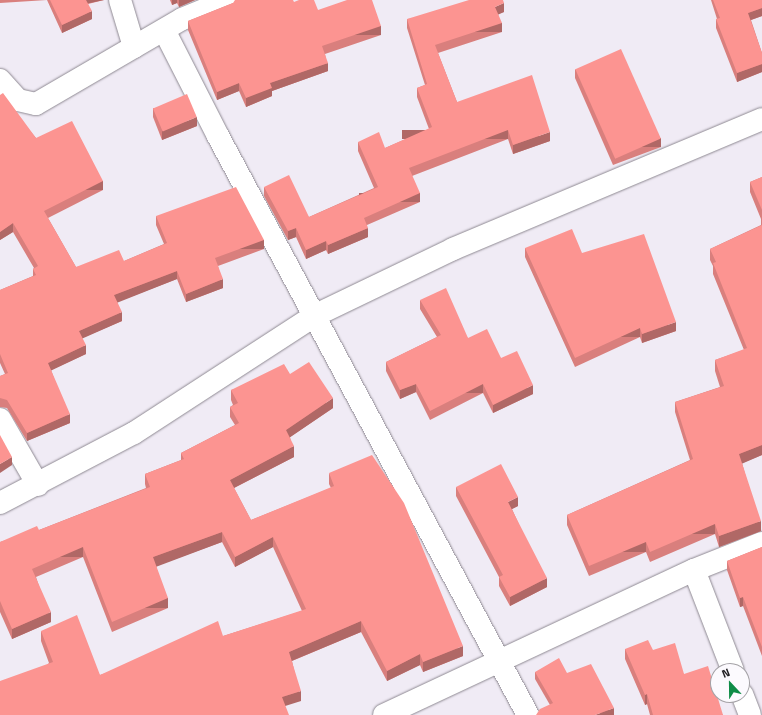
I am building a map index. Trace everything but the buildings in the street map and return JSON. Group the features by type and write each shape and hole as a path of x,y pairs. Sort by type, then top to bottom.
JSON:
{"street":[{"path":"120,0 134,47"},
{"path":"0,80 18,100 36,104 164,30 228,0"},
{"path":"164,30 218,136 316,315 432,539 528,715"},
{"path":"0,503 38,485 134,433 316,315 453,249 762,119"},
{"path":"0,419 38,485"},
{"path":"384,715 694,570 762,543"},
{"path":"694,570 730,663"},
{"path":"745,703 750,715"}]}
